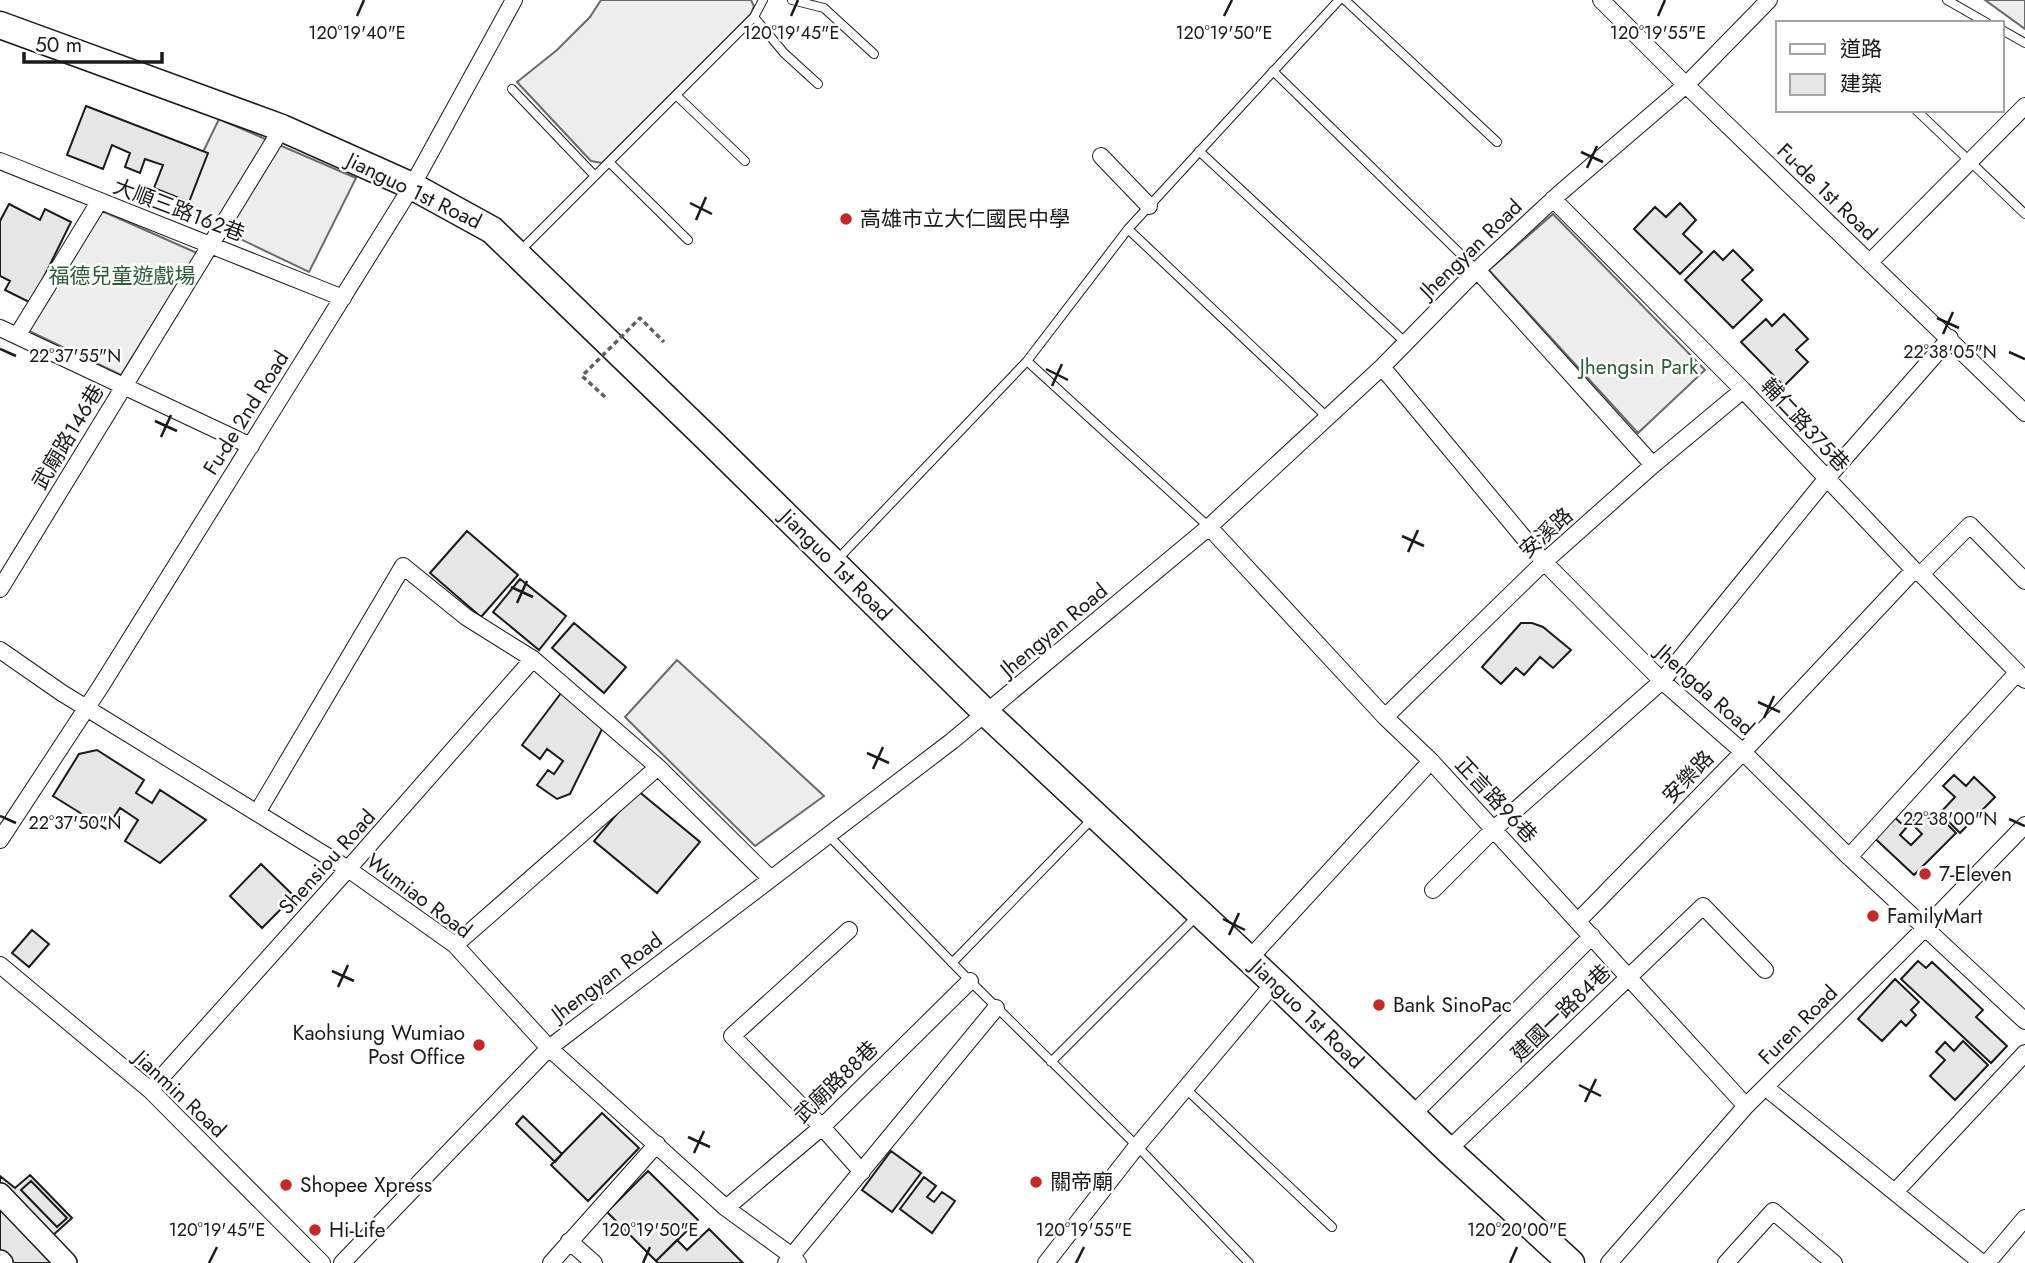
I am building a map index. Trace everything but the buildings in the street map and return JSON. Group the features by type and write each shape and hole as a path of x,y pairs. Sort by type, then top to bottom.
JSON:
{"main road":[{"name":"Jianguo 1st Road","path":"0,25 282,128 412,186 492,230 986,713 1571,1263"}],"street":[{"name":"Fu-de 2nd Road","path":"0,840 87,708 412,186 514,0"},
{"name":"Fu-de 1st Road","path":"1601,0 2025,413"},
{"name":"Jhengyan Road","path":"342,1263 549,1048 952,741 1209,527 1382,366 1477,270 1553,199 1686,85 1769,0"},
{"path":"1870,262 2025,106"},
{"name":"武廟路146巷","path":"0,589 282,128"},
{"path":"1101,156 1149,206"},
{"name":"大順三路162巷","path":"0,161 343,298"},
{"name":"輔仁路375巷","path":"1553,199 2021,676"},
{"path":"99,202 6,333 251,446"},
{"path":"1477,270 1653,465"},
{"path":"1433,890 1494,829 1662,681 1827,478 1950,338"},
{"name":"Jhengda Road","path":"1382,366 1544,562 1662,681 1743,752 1849,857 2025,1021"},
{"name":"安溪路","path":"1385,717 1544,562 1653,465 1743,390"},
{"name":"安樂路","path":"1578,921 1918,572 1970,525 2025,581"},
{"name":"正言路96巷","path":"1209,527 1385,717 1431,761 1746,1106"},
{"path":"257,813 403,566 466,617 533,659 658,767 771,878"},
{"name":"Wumiao Road","path":"0,650 87,708 348,869 456,945 549,1048 726,1208 792,1261"},
{"name":"Shensiou Road","path":"150,1090 533,659"},
{"path":"1849,857 2021,676"},
{"path":"1249,959 1431,761"},
{"path":"456,945 658,767"},
{"name":"Furen Road","path":"1609,1263 1746,1106 2025,825"},
{"name":"建國一路84巷","path":"1448,1150 1703,906 1765,970"},
{"path":"849,930 733,1036 862,1172"},
{"path":"1412,1115 1592,936"},
{"name":"Jianmin Road","path":"0,965 150,1090 322,1263"},
{"name":"武廟路88巷","path":"726,1208 822,1128 970,981"},
{"path":"1046,1263 1137,1146 1274,983"},
{"path":"792,1261 996,1008"},
{"path":"1895,1192 2025,1053"},
{"path":"1765,1087 1984,1263 2025,1219"},
{"path":"551,1263 657,1144"},
{"path":"0,1194 66,1263"},
{"path":"1726,1263 1773,1212 1834,1263"},
{"path":"569,1241 594,1263"}],"lane":[{"path":"517,254 754,17 763,0"},
{"path":"792,0 824,8 874,54"},
{"path":"834,563 1027,361 1128,229 1339,0"},
{"path":"1346,0 1497,142"},
{"path":"1947,0 1984,21"},
{"path":"754,17 784,53 818,84"},
{"path":"2004,31 2025,43"},
{"path":"1273,71 1477,270"},
{"path":"512,89 595,176"},
{"path":"676,95 745,161"},
{"path":"1918,112 2025,214"},
{"path":"1199,151 1405,342"},
{"path":"609,162 688,240"},
{"path":"1128,229 1327,417"},
{"path":"1027,361 1209,527"},
{"path":"952,963 1096,815"},
{"path":"828,835 996,1008 1137,1146 1249,1263"},
{"path":"1051,1062 1200,912"},
{"path":"1185,1088 1332,1227"}],"path":[{"path":"605,397 582,376 640,318 664,342"}],"shaded area":[{"path":"601,0 751,0 754,6 751,14 602,163 591,161 517,82 557,50 590,17"},
{"path":"1985,0 2025,0 2025,29"},
{"path":"219,119 356,178 309,272 176,208"},
{"name":"福德兒童遊戲場","path":"102,211 197,253 121,375 29,331"},
{"name":"Jhengsin Park","path":"1553,214 1705,370 1638,433 1489,270"},
{"path":"677,660 824,796 755,846 625,717"}],"place":[{"name":"高雄市立大仁國民中學","path":"846,219"},
{"name":"7-Eleven","path":"1925,874"},
{"name":"FamilyMart","path":"1873,916"},
{"name":"Bank SinoPac","path":"1379,1005"},
{"name":"Kaohsiung Wumiao Post Office","path":"479,1045"},
{"name":"關帝廟","path":"1036,1182"},
{"name":"Shopee Xpress","path":"286,1185"},
{"name":"Hi-Life","path":"315,1230"}]}
